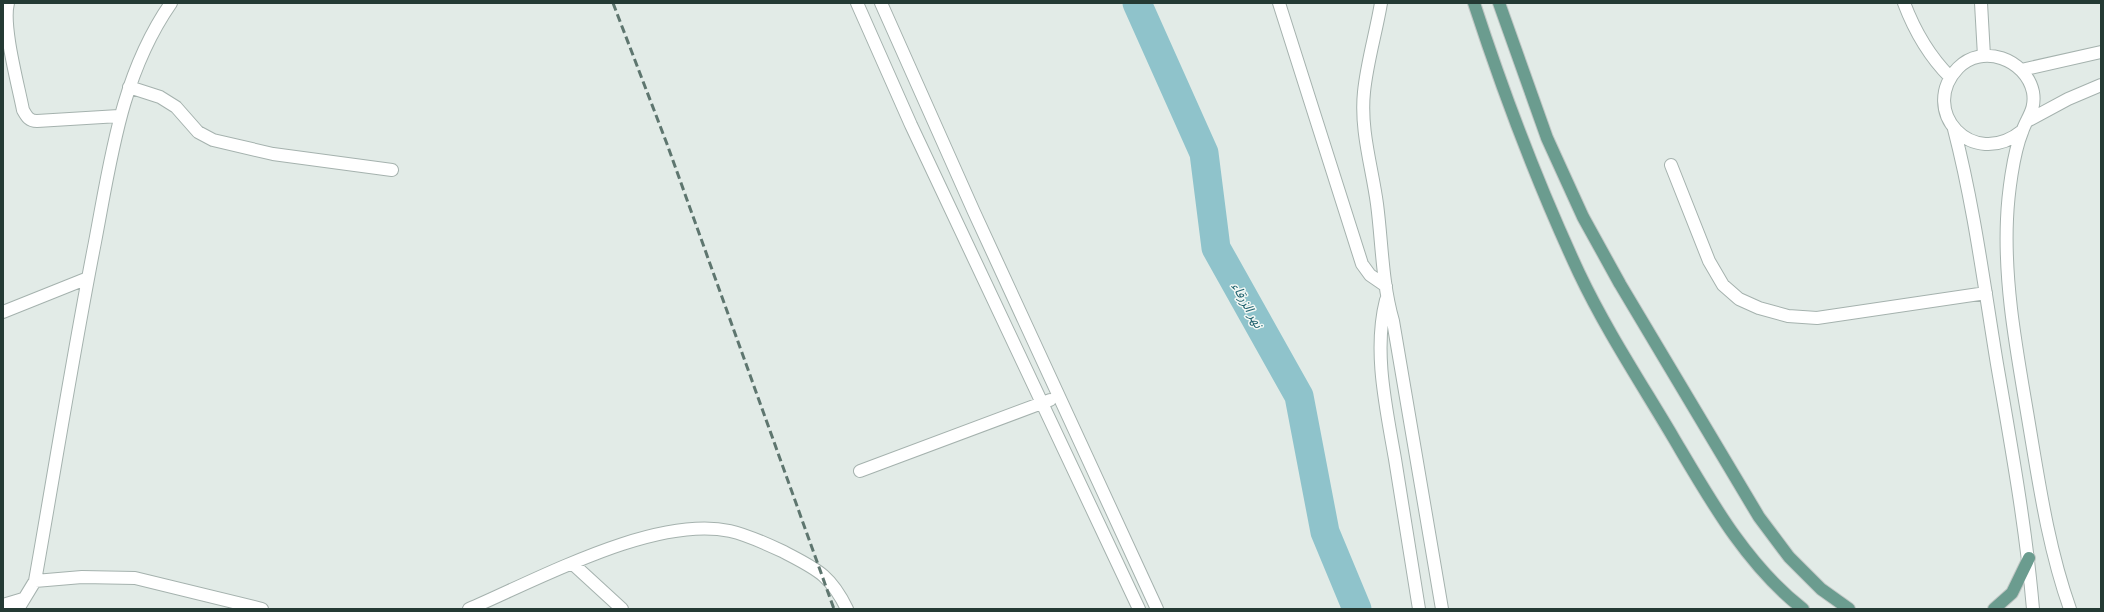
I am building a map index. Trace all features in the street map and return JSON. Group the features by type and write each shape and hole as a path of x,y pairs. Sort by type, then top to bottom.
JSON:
{"main road":[{"path":"1474,3 1502,90 1526,152 1580,274 1614,339 1711,501 1734,534 1766,574 1803,609"},
{"path":"1499,3 1547,138 1583,217 1620,284 1759,517 1789,557 1821,589 1849,609"},
{"path":"1994,609 2012,593 2029,558"}],"street":[{"path":"8,3 6,17 8,31 23,110 27,117 31,121 37,121 119,116"},
{"path":"3,604 20,604 35,581 88,278 119,116 143,49 171,3"},
{"path":"857,3 911,125 1139,609"},
{"path":"881,3 930,115 1157,609"},
{"path":"1279,3 1362,264 1386,292"},
{"path":"1381,3 1375,39 1367,66 1364,94 1364,121 1381,233 1386,292 1394,328 1442,609"},
{"path":"1904,3 1921,42 1950,77"},
{"path":"1981,3 1984,56"},
{"path":"2021,70 2101,52"},
{"path":"1954,128 1964,137 1975,143 1988,145 2000,144 2012,139 2022,131 2029,120 2033,107 2033,94 2029,81 2021,70 2011,61 1998,56 1984,56 1970,59 1959,67 1950,77 1946,88 1945,109 1954,128 1967,179 2029,558 2033,609"},
{"path":"2029,120 2068,99 2101,85"},
{"path":"129,87 160,96 176,107 198,132 214,140 272,154 392,170"},
{"path":"911,125 930,115"},
{"path":"2022,131 2011,181 2007,219 2011,316 2046,526 2057,572 2070,609"},
{"path":"1671,165 1708,262 1723,285 1739,299 1759,308 1788,316 1817,318 1986,293"},
{"path":"3,312 88,278"},
{"path":"1386,292 1380,321 1379,343 1383,382 1419,609"},
{"path":"860,471 1043,403 1058,396"},
{"path":"469,609 633,540 675,530 703,528 730,531 779,550 821,572 837,591 847,609"},
{"path":"573,564 622,609"},
{"path":"35,581 82,577 135,578 164,584 220,604 262,609"}],"waterway":[{"name":"نهر الزرقاء","path":"1137,3 1204,153 1216,248 1299,396 1325,532 1357,609"}],"railway":[{"path":"613,3 667,144 834,609"}]}
